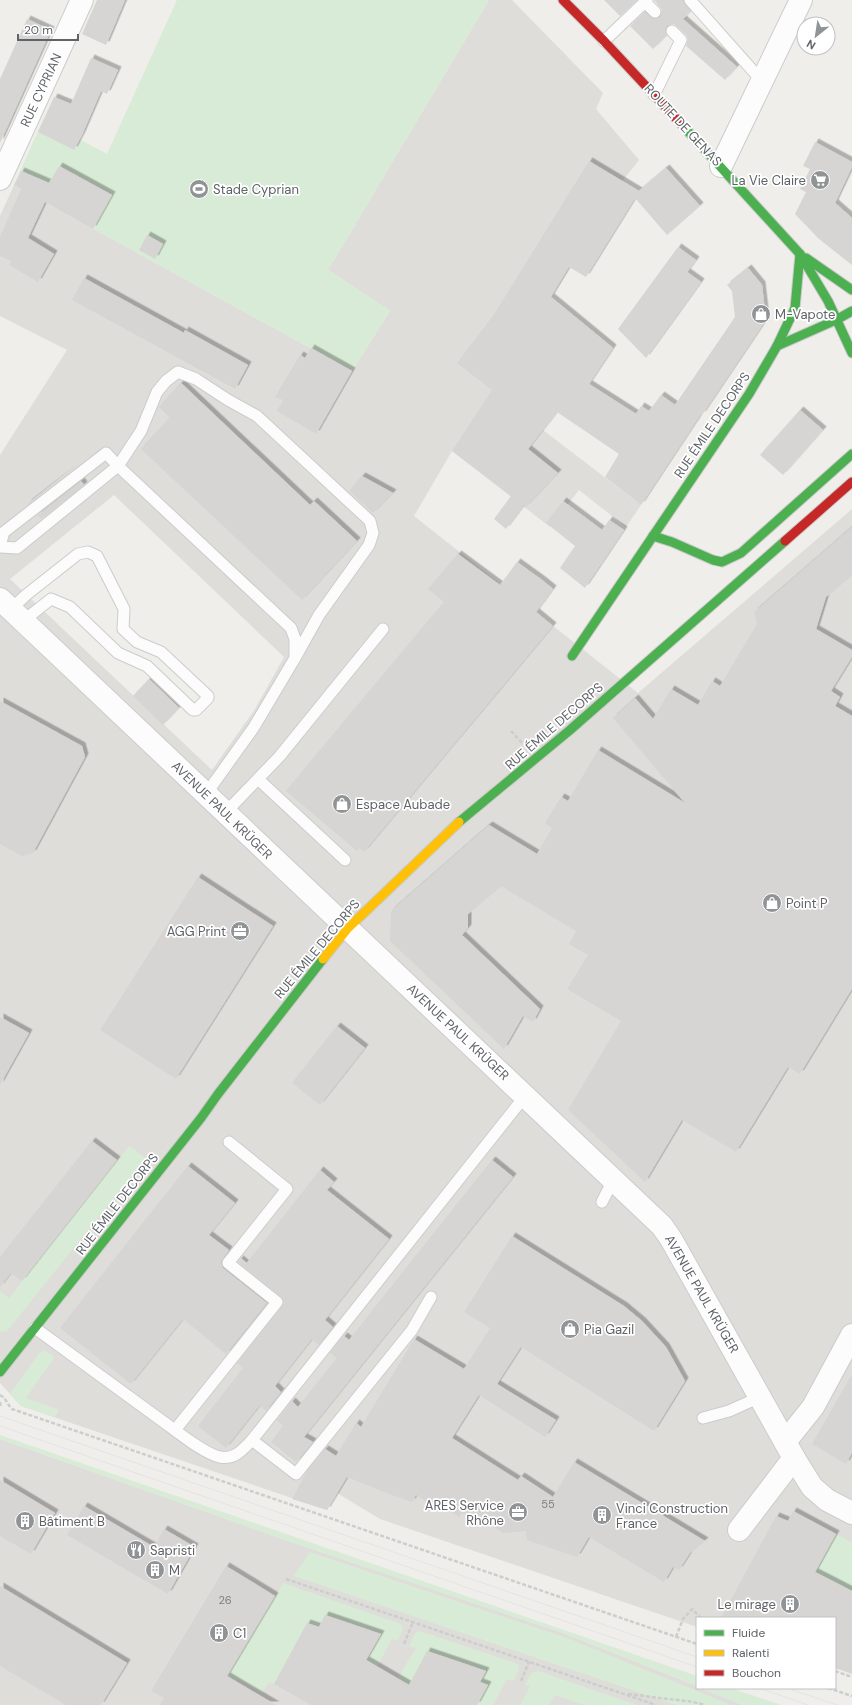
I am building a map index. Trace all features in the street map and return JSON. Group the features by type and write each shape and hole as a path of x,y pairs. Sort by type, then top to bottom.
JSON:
{"street":[{"name":"RUE CYPRIAN","path":"0,179 82,0"},
{"name":"ROUTE DE GENAS","path":"563,0 654,94 800,254 828,301 852,353"},
{"path":"721,166 801,0"},
{"path":"800,254 852,290"},
{"name":"RUE ÉMILE DECORPS","path":"572,656 653,536 668,520 749,394 777,346 795,308 800,254"},
{"name":"ROUTE DE GENAS","path":"836,320 851,314"},
{"path":"777,346 836,320"},
{"name":"RUE ÉMILE DECORPS","path":"0,1372 348,928 462,819 570,730 746,561 852,454"},
{"name":"RUE ÉMILE DECORPS","path":"653,536 672,542 707,558 722,562 729,560 746,561 852,482"},
{"path":"679,535 707,558"},
{"name":"AVENUE PAUL KRÜGER","path":"11,610 662,1226 671,1239 812,1487 827,1500 852,1513"},
{"path":"739,1530 790,1450 852,1336"}],"lane":[{"path":"690,0 762,81"},
{"path":"604,41 646,1 655,12"},
{"path":"654,94 681,40 672,31"},
{"name":"ROUTE DE GENAS","path":"800,254 851,314"},
{"path":"206,794 254,727 295,658 319,615 369,546 374,533 370,521 257,416 228,400 196,379 178,372 166,381 157,392 141,431 118,466 17,548 0,546 4,532 106,453 118,466 291,628 295,639 295,658"},
{"path":"88,552 97,556 124,609 123,629 137,642 161,652 208,696 208,698 196,710 193,710 147,666 118,653 70,607 58,601 51,599 11,610 26,595 78,554 88,552"},
{"path":"225,812 279,757 383,629"},
{"path":"258,779 346,860"},
{"path":"35,1328 175,1430 205,1450 219,1457 231,1458 242,1452 252,1440 525,1096"},
{"path":"175,1430 277,1302 228,1263 287,1188 229,1142"},
{"path":"602,1202 613,1180"},
{"path":"252,1440 296,1474 412,1330 431,1296"},
{"path":"703,1418 729,1411 760,1397"}],"path":[{"path":"0,1395 6,1399 12,1409 696,1644"},
{"path":"0,1402 1,1407"},
{"path":"286,1579 656,1705"},
{"path":"676,1637 684,1619 692,1609 700,1617"},
{"path":"404,1644 413,1622"},
{"path":"521,1681 529,1662"},
{"path":"836,1671 852,1677"},
{"path":"831,1689 852,1696"},
{"path":"622,1693 693,1702 705,1705"}],"shaded area":[{"path":"489,0 512,0 603,93 596,109 639,160 621,183 526,339 543,430 641,505 626,527 579,490 550,527 452,451 414,516 638,693 852,509 852,1674 836,1617 696,1617 696,1627 380,1519 337,1493 327,1510 21,1406 0,1383 0,455 67,350 0,316 0,216 14,185 352,371 390,311 328,270","holes":["114,495 284,657 255,709 212,770 10,579"]},
{"path":"0,1439 306,1547 563,1633 696,1686 696,1689 703,1689 743,1705 0,1705"}],"green space":[{"name":"Stade Cyprian","path":"177,0 489,0 328,270 390,311 352,371 14,185 43,120 107,154"},
{"path":"129,1146 146,1158 7,1331 0,1332 0,1291 9,1298"},
{"path":"44,1350 55,1357 26,1398 59,1410 55,1417 21,1406 10,1394 39,1353"},
{"path":"0,1435 696,1676 696,1686 563,1633 306,1547 0,1439"},
{"path":"836,1534 852,1542 852,1591 815,1572"},
{"path":"310,1552 570,1639 731,1705 676,1705 294,1576"},
{"path":"283,1583 401,1624 403,1629 398,1641 392,1639 377,1667 366,1661 381,1634 325,1615 319,1627 307,1623 274,1684 269,1682 262,1693 238,1679 236,1681 227,1676"},
{"path":"420,1631 518,1664 519,1669 514,1681 507,1679 493,1705 477,1705 488,1685 480,1682 486,1672 409,1685 398,1678 416,1648 409,1646 415,1633"},
{"path":"538,1671 637,1705 584,1705 555,1695 549,1705 520,1705 530,1686 525,1685 531,1673"},
{"path":"703,1689 734,1689 781,1705 743,1705"}],"building":[{"path":"97,0 125,0 106,45 82,34"},
{"path":"604,0 637,0 620,16"},
{"path":"654,0 683,0 691,11 683,19 737,67 725,80 686,46 688,39 686,35 674,24 667,26 665,30 667,35 653,49 630,26 645,12 653,19 660,17 662,10"},
{"path":"27,19 51,30 0,143 0,79"},
{"path":"91,58 118,70 107,94 101,91 74,150 38,132 54,97 71,104"},
{"path":"815,142 852,162 852,167 835,203 852,218 852,265 819,239 795,214 806,192 800,189 810,169 803,166"},
{"path":"589,161 639,191 666,168 700,206 667,235 635,198 586,277 569,267 551,297 613,348 589,384 636,414 641,406 649,411 661,395 675,405 735,317 732,291 727,285 748,268 762,285 766,320 702,415 701,414 641,505 605,477 619,454 557,412 528,449 558,473 526,507 524,505 506,529 494,519 511,496 452,451 492,390 457,363 493,316"},
{"path":"59,166 112,195 93,229 45,202 28,238 54,254 38,282 9,265 11,261 0,256 0,237 21,189 14,185 21,171 49,183"},
{"path":"147,235 163,244 155,259 139,250"},
{"path":"678,247 696,260 687,272 701,282 646,358 618,329"},
{"path":"84,278 184,333 185,330 248,365 235,389 72,300"},
{"path":"311,348 352,371 316,434 277,411 283,400 275,397 300,355 305,358"},
{"path":"181,383 310,505 314,501 357,541 302,600 141,449 170,418 159,407"},
{"path":"800,410 823,430 783,475 760,455"},
{"path":"72,469 29,504 28,503"},
{"path":"362,476 393,493 373,513 349,491"},
{"path":"81,481 84,485 41,519 38,515"},
{"path":"563,501 602,530 609,520 624,530 585,588 560,568 575,546 546,523"},
{"path":"852,527 852,575 826,597 816,629 852,650 852,657 831,691 840,697 835,706 852,716 852,989 800,1074 788,1067 736,1152 682,1120 645,1182 568,1110 621,1021 567,989 588,955 569,944 576,931 501,886 468,914 468,928 462,935 540,1009 533,1022 523,1016 504,1049 390,941 391,911 489,825 537,854 552,828 545,823 561,797 568,801 598,750 685,803 613,718 635,698 653,719 671,689 698,705 712,681 720,686 757,624 754,612"},
{"path":"458,554 500,585 517,562 542,580 553,589 536,612 553,626 364,852 359,848 357,851 286,791 444,602 428,589"},
{"path":"149,679 179,708 163,725 133,696"},
{"path":"0,701 82,746 85,757 33,853 22,856 0,844"},
{"path":"198,877 273,926 176,1079 100,1030"},
{"path":"0,1017 29,1033 0,1085"},
{"path":"337,1026 365,1048 320,1105 292,1083"},
{"path":"92,1141 117,1160 22,1281 11,1273 0,1287 0,1257"},
{"path":"492,1160 513,1177 304,1437 313,1442 296,1462 271,1442 283,1426 277,1420 292,1401 298,1407 337,1358 330,1353 344,1336 349,1340"},
{"path":"188,1166 235,1203 209,1235 229,1250 221,1262 223,1268 267,1303 226,1354 183,1319 131,1384 60,1328"},
{"path":"320,1170 334,1182 327,1190 389,1239 325,1320 333,1327 319,1345 312,1339 275,1386 281,1392 266,1411 260,1405 226,1448 198,1426 243,1368 237,1363 284,1303 281,1297 238,1262 240,1259 246,1264"},
{"path":"512,1236 624,1306 642,1321 666,1347 685,1381 654,1431 521,1347 497,1384 556,1420 545,1437 479,1395 452,1438 518,1480 521,1476 553,1497 574,1462 705,1541 690,1553 679,1570 673,1567 664,1582 589,1537 577,1557 527,1540 526,1531 503,1533 478,1517 475,1521 462,1513 459,1517 446,1509 443,1512 416,1495 412,1502 347,1477 327,1510 292,1499 307,1471 325,1449 336,1456 356,1423 361,1427 414,1339 464,1369 490,1328 464,1312"},
{"path":"852,1374 852,1453 846,1464 812,1444"},
{"name":"Bâtiment B","path":"0,1480 55,1513 31,1554 0,1536"},
{"name":"M","path":"84,1506 154,1547 164,1529 195,1547 168,1594 67,1535"},
{"name":"Le mirage","path":"793,1511 836,1534 815,1572 852,1591 852,1674 836,1668 836,1617 722,1617 776,1516 788,1521"},
{"name":"C1","path":"226,1566 275,1596 227,1676 276,1705 160,1705 164,1698 151,1691"},
{"path":"0,1586 127,1663 101,1705 66,1705 0,1666"},
{"path":"325,1615 381,1634 366,1660 409,1685 427,1651 486,1671 480,1682 488,1685 477,1705 311,1705 274,1684 307,1623 319,1627"}],"tram line":[{"path":"0,1416 696,1657"},
{"path":"0,1426 696,1667"},
{"path":"762,1689 808,1705"},
{"path":"790,1689 837,1705"}],"traffic: fast":[{"path":"684,127 800,254 828,301 852,353"},
{"path":"572,656 749,394 777,346 795,308 800,254"},
{"path":"806,258 852,290"},
{"path":"777,346 836,320 852,311"},
{"path":"653,536 672,542 713,560 722,562 741,553 852,454"},
{"path":"459,822 570,730 785,541"},
{"path":"0,1372 201,1118 323,959"}],"traffic: slow":[{"path":"323,959 348,928 459,822"}],"traffic: jam":[{"path":"563,0 604,41 684,127"},
{"path":"785,541 852,482"}],"place":[{"name":"La Vie Claire","path":"820,180"},
{"name":"Stade Cyprian","path":"199,189"},
{"name":"M-Vapote","path":"761,314"},
{"name":"Espace Aubade","path":"342,804"},
{"name":"Point P","path":"772,903"},
{"name":"AGG Print","path":"240,931"},
{"name":"Pia Gazil","path":"570,1329"},
{"name":"ARES Service Rhône","path":"518,1512"},
{"name":"Vinci Construction France","path":"602,1515"},
{"name":"Bâtiment B","path":"25,1521"},
{"name":"Sapristi","path":"136,1550"},
{"name":"M","path":"155,1570"},
{"name":"Le mirage","path":"790,1604"},
{"name":"C1","path":"219,1633"}]}
